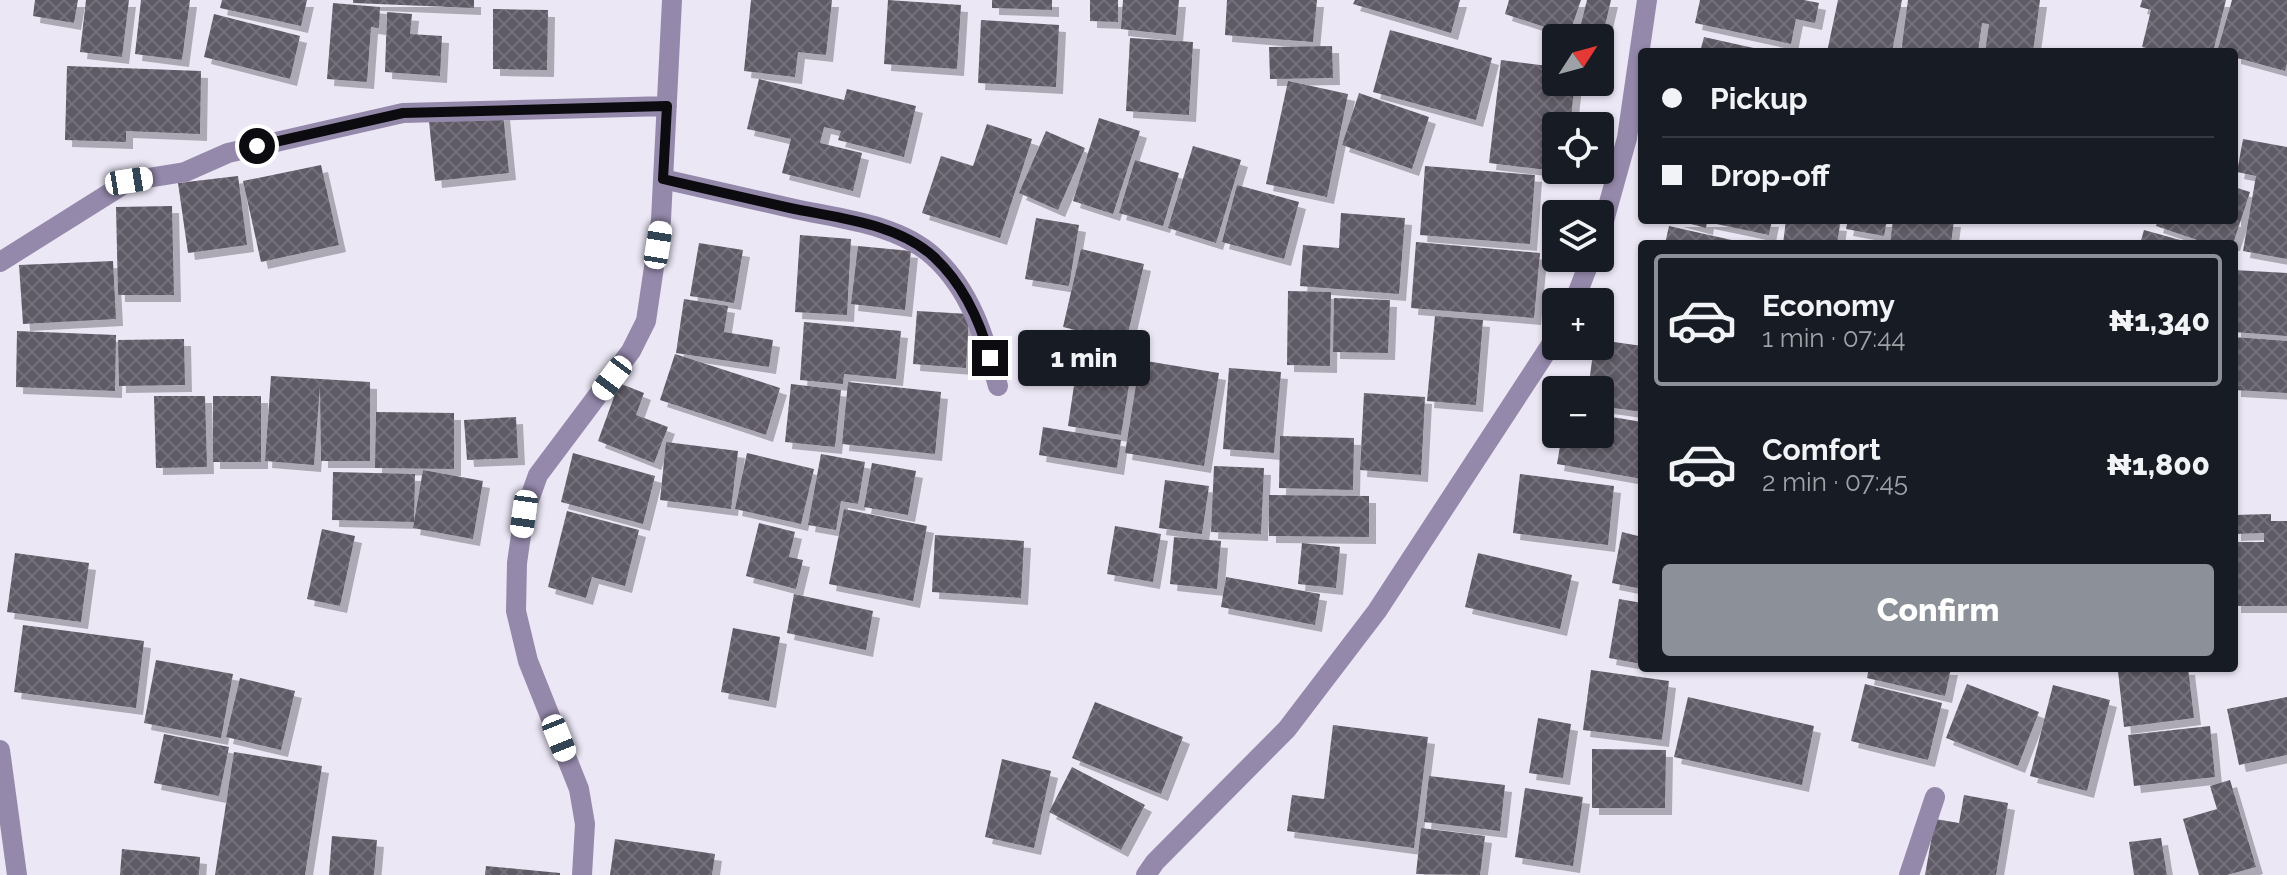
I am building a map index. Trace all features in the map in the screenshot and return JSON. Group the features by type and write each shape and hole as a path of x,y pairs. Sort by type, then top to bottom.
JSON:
{"street":[{"path":"582,875 585,824 579,789 528,661 516,611 517,563 524,514 538,475 631,351 646,321 661,220 672,0"},
{"path":"1640,48 1647,0"},
{"path":"1610,200 1627,138 1638,62"},
{"path":"0,262 129,181 185,172 228,153 403,113 667,106"},
{"path":"663,179 866,224 905,237 933,256 960,288 983,331 998,386"},
{"path":"1146,875 1155,862 1287,729 1377,611 1542,358"},
{"path":"0,750 17,875"},
{"path":"1909,875 1935,797"}],"building":[{"path":"35,0 78,0 74,23 33,16"},
{"path":"86,0 129,0 122,57 80,52"},
{"path":"141,0 190,0 182,60 135,54"},
{"path":"222,0 307,0 301,26 220,8"},
{"path":"353,0 474,0 474,8 353,3"},
{"path":"751,0 832,0 826,55 798,52 795,77 744,71"},
{"path":"888,0 961,5 957,69 884,64"},
{"path":"992,0 1052,0 1052,10 992,8"},
{"path":"1090,0 1118,0 1118,22 1090,21"},
{"path":"1123,0 1179,0 1176,35 1121,29"},
{"path":"1227,0 1317,0 1313,42 1225,35"},
{"path":"1355,0 1460,0 1451,33 1353,4"},
{"path":"1509,0 1581,0 1573,24 1542,26 1505,14"},
{"path":"1587,0 1611,0 1605,24 1581,24"},
{"path":"1700,0 1804,0 1819,3 1815,23 1796,19 1791,44 1695,23"},
{"path":"1838,0 1902,0 1893,48 1828,48"},
{"path":"1908,0 2040,0 2034,48 1986,48 1989,24 1982,23 1979,48 1902,48"},
{"path":"2142,0 2226,0 2214,48 2142,47 2151,10 2140,7"},
{"path":"2232,0 2287,0 2285,71 2238,58 2238,48 2218,48"},
{"path":"333,3 380,7 379,28 371,27 367,82 327,79"},
{"path":"493,9 548,10 547,70 493,69"},
{"path":"387,12 412,14 410,34 442,36 440,76 385,72"},
{"path":"214,14 300,36 290,79 204,57"},
{"path":"981,20 1059,25 1056,87 978,83"},
{"path":"1390,30 1492,58 1476,120 1373,92"},
{"path":"1704,37 1754,48 1701,48"},
{"path":"1130,38 1193,42 1189,115 1126,111"},
{"path":"1332,46 1333,78 1270,79 1269,47"},
{"path":"1501,60 1542,65 1542,96 1573,96 1572,112 1542,112 1542,169 1489,163"},
{"path":"67,66 201,71 200,134 126,131 126,142 65,140"},
{"path":"759,79 844,100 847,89 916,106 904,157 838,140 841,131 824,127 820,143 862,153 853,191 782,173 791,139 747,129"},
{"path":"1288,81 1348,94 1327,197 1266,184"},
{"path":"1359,93 1429,117 1412,169 1342,145"},
{"path":"503,113 509,173 435,181 429,121"},
{"path":"1099,118 1140,131 1113,214 1073,201"},
{"path":"987,124 1032,139 1000,238 922,213 941,156 973,166"},
{"path":"1046,131 1085,148 1058,210 1019,193"},
{"path":"2243,139 2287,147 2287,259 2243,251 2256,176 2238,172"},
{"path":"1193,146 1241,160 1216,243 1168,228"},
{"path":"1135,160 1179,173 1163,226 1119,213"},
{"path":"321,165 339,245 261,262 243,181"},
{"path":"1425,166 1535,175 1530,244 1420,235"},
{"path":"238,176 247,245 188,253 178,183"},
{"path":"1237,185 1299,202 1284,259 1222,242"},
{"path":"2238,188 2250,192 2234,240 2197,240 2156,226 2238,224"},
{"path":"172,206 174,295 118,295 116,207"},
{"path":"1341,213 1405,218 1399,294 1300,286 1303,245 1339,248"},
{"path":"1036,218 1079,225 1069,286 1025,279"},
{"path":"1717,224 1771,224 1769,235"},
{"path":"1786,224 1840,224 1838,240 1784,240"},
{"path":"1847,224 1886,224 1884,236 1846,229"},
{"path":"1892,224 1954,224 1952,240 1890,240"},
{"path":"1669,226 1732,240 1666,240"},
{"path":"2144,230 2180,240 2141,240"},
{"path":"800,235 851,239 847,315 795,312"},
{"path":"1416,242 1540,253 1534,318 1411,308"},
{"path":"699,243 743,250 734,303 690,296"},
{"path":"858,246 911,251 905,310 851,304"},
{"path":"1081,249 1144,264 1126,342 1063,327"},
{"path":"113,261 116,319 23,324 19,265"},
{"path":"2238,270 2287,273 2287,336 2238,332"},
{"path":"1288,291 1331,292 1330,366 1287,365"},
{"path":"1334,298 1390,300 1388,353 1333,352"},
{"path":"684,299 728,306 724,332 773,340 769,367 676,353"},
{"path":"917,311 969,314 966,368 913,364"},
{"path":"1435,316 1483,320 1476,405 1427,401"},
{"path":"804,322 901,331 896,379 844,374 843,384 800,380"},
{"path":"17,331 116,335 115,391 16,387"},
{"path":"2238,337 2287,341 2287,393 2238,390"},
{"path":"184,339 185,385 119,386 118,340"},
{"path":"1614,342 1638,345 1638,411 1614,408 1614,376 1590,376 1592,360 1614,360"},
{"path":"1079,352 1133,360 1121,435 1068,426"},
{"path":"675,354 780,388 766,435 660,400"},
{"path":"1140,360 1219,373 1204,466 1125,453"},
{"path":"1229,368 1281,372 1274,453 1223,449"},
{"path":"271,376 370,382 370,461 321,461 320,386 314,465 265,461"},
{"path":"848,382 941,392 935,454 842,444"},
{"path":"619,383 644,393 636,415 668,427 654,463 598,441"},
{"path":"791,384 841,390 835,447 785,442"},
{"path":"1364,393 1425,397 1421,475 1360,470"},
{"path":"154,396 205,396 207,467 156,468"},
{"path":"213,396 261,396 261,462 213,462"},
{"path":"376,412 454,413 454,469 375,468"},
{"path":"516,417 518,458 467,460 464,420"},
{"path":"1614,417 1638,421 1638,478 1557,464 1560,448 1614,448"},
{"path":"1043,427 1121,440 1117,468 1039,455"},
{"path":"1280,436 1354,438 1353,490 1279,488"},
{"path":"666,442 738,451 731,509 660,500"},
{"path":"573,453 655,476 643,524 561,502"},
{"path":"747,453 814,469 801,524 735,509"},
{"path":"821,454 865,462 858,504 841,501 836,530 808,525"},
{"path":"872,463 916,471 908,515 864,507"},
{"path":"1214,466 1264,468 1261,534 1211,532"},
{"path":"423,470 483,481 473,539 413,528"},
{"path":"333,472 415,474 414,522 332,520"},
{"path":"1520,474 1614,486 1608,545 1513,533"},
{"path":"1165,480 1209,486 1202,534 1159,528"},
{"path":"1269,495 1369,496 1369,537 1269,536"},
{"path":"844,509 927,526 913,601 829,584"},
{"path":"567,511 639,530 625,586 592,577 586,598 548,587"},
{"path":"2271,514 2271,521 2287,521 2287,606 2238,606 2238,542 2264,542 2264,533 2238,534 2238,515"},
{"path":"759,523 795,532 789,557 803,560 796,589 746,576"},
{"path":"1115,526 1161,534 1153,582 1107,574"},
{"path":"322,529 355,536 340,606 307,599"},
{"path":"1622,532 1638,536 1638,588 1612,583"},
{"path":"935,535 1024,541 1021,598 932,592"},
{"path":"1174,537 1221,541 1217,589 1170,584"},
{"path":"1302,543 1340,547 1336,588 1298,584"},
{"path":"15,553 89,563 81,622 7,612"},
{"path":"1478,553 1572,575 1560,629 1465,607"},
{"path":"1226,577 1320,594 1315,625 1221,607"},
{"path":"794,594 873,611 866,650 787,633"},
{"path":"1619,599 1638,602 1638,663 1609,658"},
{"path":"23,625 144,641 136,708 14,692"},
{"path":"733,628 780,637 769,701 721,692"},
{"path":"156,660 233,674 221,738 144,723"},
{"path":"1591,670 1669,681 1662,740 1583,730"},
{"path":"1868,672 1950,672 1945,696 1867,678"},
{"path":"2118,672 2188,672 2194,718 2124,727"},
{"path":"240,678 295,691 281,750 226,737"},
{"path":"1865,684 1942,703 1928,760 1851,741"},
{"path":"1967,684 2039,712 2018,766 1946,738"},
{"path":"2053,685 2110,700 2087,791 2030,776"},
{"path":"1688,697 1814,726 1802,785 1674,757"},
{"path":"2287,697 2287,755 2239,765 2227,709"},
{"path":"1095,702 1183,737 1161,794 1072,758"},
{"path":"1538,718 1571,724 1563,778 1529,773"},
{"path":"1333,725 1428,737 1414,848 1287,831 1292,795 1324,799"},
{"path":"2210,726 2215,777 2134,786 2128,735"},
{"path":"164,734 229,747 219,796 154,783"},
{"path":"1592,749 1666,750 1665,808 1592,808"},
{"path":"234,752 322,766 305,875 215,875"},
{"path":"1002,759 1051,771 1034,848 985,837"},
{"path":"1072,767 1145,805 1121,850 1049,812"},
{"path":"1429,776 1505,785 1500,831 1424,822"},
{"path":"2230,780 2256,867 2227,875 2199,875 2183,819 2217,809 2210,786"},
{"path":"1525,788 1583,797 1573,866 1515,857"},
{"path":"1964,795 2008,803 1996,875 1925,875 1935,819 1959,823"},
{"path":"1421,828 1485,836 1480,875 1416,874"},
{"path":"332,836 377,840 374,875 329,875"},
{"path":"2161,838 2167,875 2134,875 2129,842"},
{"path":"615,839 715,854 712,875 610,875"},
{"path":"122,849 200,857 199,875 120,875"},
{"path":"486,866 560,873 560,875 485,875"}],"route":[{"path":"257,146 403,113 667,106 663,179 866,224 905,237 933,256 960,288 983,331 990,358"}]}
